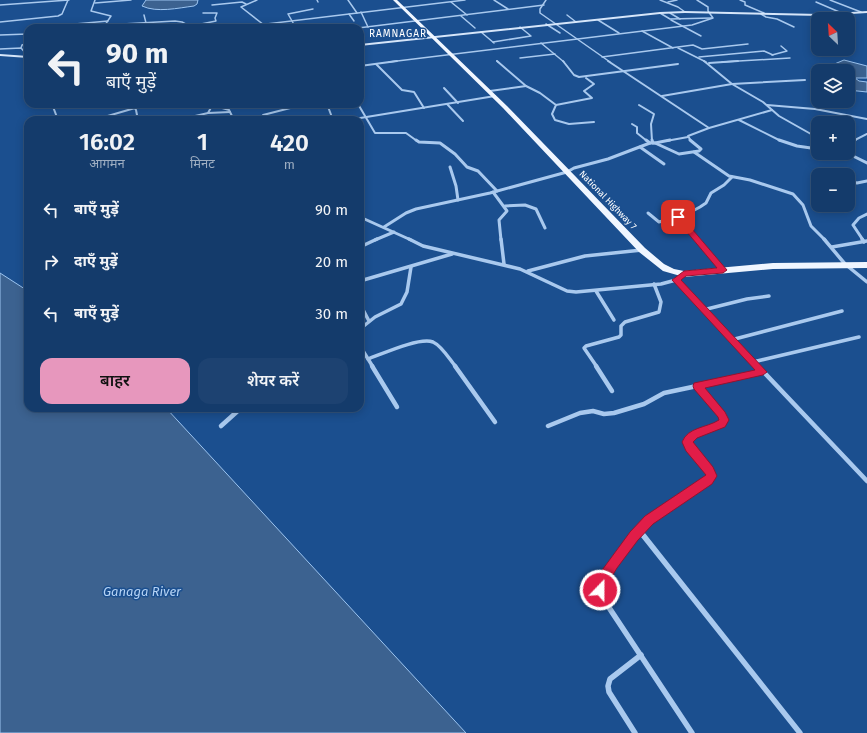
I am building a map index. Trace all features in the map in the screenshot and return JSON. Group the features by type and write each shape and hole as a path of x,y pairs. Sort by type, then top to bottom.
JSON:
{"main road":[{"name":"National Highway 7","path":"395,0 416,22 490,91 642,250 663,268 676,273 684,274 780,266 845,264 867,265"},
{"path":"364,45 660,13 708,12 811,15"},
{"path":"855,13 867,12"},
{"path":"0,55 24,56"}],"street":[{"path":"0,5 69,0 62,14 58,16 0,22"},
{"path":"106,24 110,15 91,11 95,1 130,0"},
{"path":"257,0 242,6 242,8 263,24"},
{"path":"348,0 357,13"},
{"path":"271,24 465,0"},
{"path":"494,0 508,9"},
{"path":"546,0 539,12 602,57 709,128"},
{"path":"660,0 686,12"},
{"path":"667,2 677,0"},
{"path":"697,0 708,6 708,12 713,18"},
{"path":"740,0 745,2 745,5 768,18 777,19 794,27"},
{"path":"830,0 861,12"},
{"path":"212,5 240,2 246,4"},
{"path":"450,2 468,15"},
{"path":"816,2 839,12"},
{"path":"364,27 461,16 524,5 544,5"},
{"path":"294,24 288,14 313,9"},
{"path":"362,12 368,27"},
{"path":"203,13 217,13 215,18 216,22 204,24"},
{"path":"660,13 700,36"},
{"path":"670,13 680,19"},
{"path":"350,14 354,21"},
{"path":"144,15 146,23"},
{"path":"567,15 576,22"},
{"path":"461,16 475,28"},
{"path":"670,19 713,18"},
{"path":"364,66 642,30 695,25 713,18"},
{"path":"598,20 619,33"},
{"path":"75,24 108,21"},
{"path":"126,24 179,22 185,24"},
{"path":"546,24 560,33"},
{"path":"493,42 531,36 520,27"},
{"path":"642,30 673,48"},
{"path":"481,32 493,42 497,48"},
{"path":"0,35 24,34"},
{"path":"541,43 566,64 574,75 586,78 678,64"},
{"path":"21,48 24,44"},
{"path":"602,57 693,45 702,49 748,44"},
{"path":"698,58 764,51 773,54 787,51 781,46"},
{"path":"0,49 21,48"},
{"path":"21,48 24,51"},
{"path":"678,48 708,63 732,84 768,105 772,110 811,134"},
{"path":"520,58 555,54"},
{"path":"773,54 770,56 774,59"},
{"path":"708,63 790,58"},
{"path":"497,61 526,86 540,93 556,105 592,98 584,91 594,84 586,78"},
{"path":"376,64 402,90 414,92 424,108"},
{"path":"662,96 732,84 805,80"},
{"path":"490,91 526,86"},
{"path":"444,88 458,103"},
{"path":"365,117 495,96"},
{"path":"447,104 463,121"},
{"path":"556,105 552,114 558,121 575,124 594,122"},
{"path":"639,105 654,114 651,121 651,136 653,143"},
{"path":"768,105 815,109 867,119"},
{"path":"108,116 135,108 137,116"},
{"path":"208,113 211,108"},
{"path":"224,108 230,112 232,116"},
{"path":"264,116 290,108"},
{"path":"360,108 376,134 406,133 419,142 440,143 455,154 467,167 478,171 495,191 507,211 499,220 504,264"},
{"path":"384,227 410,211 567,172 574,168 608,159 653,143 688,137 709,128 772,110"},
{"path":"200,116 208,113 230,112"},
{"path":"738,120 785,143 801,148 811,149"},
{"path":"632,124 637,127 637,133 653,143 676,153 682,154 701,150 688,137"},
{"path":"855,140 867,134"},
{"path":"640,147 664,164"},
{"path":"694,152 732,177 750,180 793,194 803,205 811,226 832,247 845,264 867,282"},
{"path":"855,157 867,163"},
{"path":"450,167 455,181 458,200"},
{"path":"648,213 659,222 687,214 706,203 711,193 728,182 732,177"},
{"path":"855,182 867,181"},
{"path":"505,206 522,205 533,207 536,209 545,228"},
{"path":"832,247 865,242 853,225 859,218 867,214"},
{"path":"678,217 723,270"},
{"path":"364,219 423,246 453,254 504,264 528,271 558,288 567,291 576,292 654,284 676,280 684,274"},
{"path":"364,245 394,232"},
{"path":"528,271 585,256 642,250"},
{"path":"364,280 453,254"},
{"path":"364,325 404,301 408,295 408,279 411,267"},
{"path":"676,280 731,340 867,481"},
{"path":"612,391 584,348 586,346 619,337 621,335 621,326 625,322 659,312 662,302 654,284"},
{"path":"596,290 614,320"},
{"path":"703,310 741,300 769,296"},
{"path":"731,340 842,311"},
{"path":"364,312 369,321"},
{"path":"753,362 859,337"},
{"path":"368,359 415,343 427,341 433,342 438,345 458,370 495,422"},
{"path":"364,352 397,407"},
{"path":"548,426 587,412 604,414 614,413 644,404 658,395 763,372"},
{"path":"692,733 602,597 600,590 602,581 639,530 649,520 708,481 711,476 710,470 690,448 687,442 689,437 694,434 722,424 724,420 722,415 697,386"},
{"path":"221,426 237,412"},
{"path":"639,530 800,733"},
{"path":"635,733 609,692 608,686 610,679 641,655"}],"water":[{"path":"146,0 198,0 197,4 194,6 161,10 142,6"},
{"path":"844,60 867,66 867,78 855,78 855,64 834,64"},
{"path":"855,78 859,81 867,82 867,92 855,91"},
{"name":"Ganaga River","path":"0,273 24,288 24,412 170,412 466,733 0,733"}],"district":[{"name":"RAMNAGAR","path":"398,33"}],"route":[{"path":"600,590 602,581 613,564 634,536 649,520 708,481 711,476 710,470 690,448 687,442 689,437 694,434 722,424 724,420 722,415 697,386 763,372 731,340 676,280 684,274 723,270 678,217"}]}
